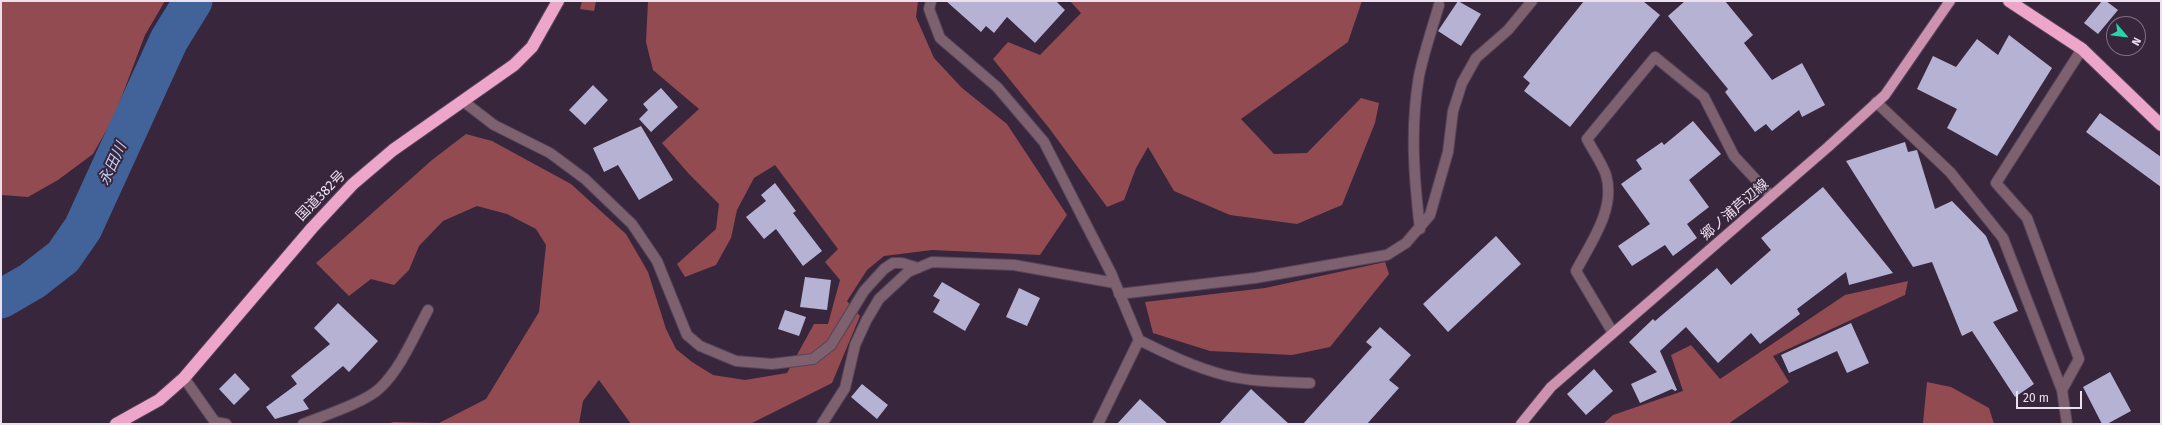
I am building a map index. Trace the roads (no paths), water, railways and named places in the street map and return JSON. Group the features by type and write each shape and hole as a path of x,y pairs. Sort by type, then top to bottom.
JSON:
{"highway":[{"name":"国道382号","path":"116,424 159,400 184,378 312,228 353,184 393,150 464,102 514,65 532,47 558,1"},
{"path":"2009,1 2082,49 2161,125"}],"main road":[{"name":"郷ノ浦芦辺線","path":"1521,424 1551,386 1772,196 1885,94 1950,1"}],"street":[{"path":"931,1 929,9 940,38 997,87 1044,142 1115,283 1139,340 1185,362 1225,375 1262,381 1310,383"},
{"path":"1119,294 1255,278 1387,255 1406,243 1420,230 1430,215 1448,152 1453,111 1462,83 1476,58 1508,30 1532,1"},
{"path":"1420,230 1413,168 1414,124 1420,76 1439,5"},
{"path":"2062,390 2079,359 2027,218 1996,183 2082,49"},
{"path":"1613,333 1576,271 1604,216 1609,192 1605,174 1587,139 1655,57 1704,97 1734,156 1772,196"},
{"path":"464,102 494,125 550,154 585,179 632,224 657,261 686,336 700,346 736,361 772,364 813,359 831,345 864,291 884,269 892,263 902,263 918,268"},
{"path":"1876,102 1950,172 2003,238 2062,390 2067,424"},
{"path":"822,424 845,388 856,345 866,321 879,299 908,272 932,262 1014,265 1115,283"},
{"path":"303,424 366,398 380,389 394,372 428,310"},
{"path":"1098,424 1139,340"},
{"path":"184,378 215,422 226,424"}],"waterway":[{"name":"永田川","path":"1,299 32,281 63,257 83,228 169,40 193,1"}]}
